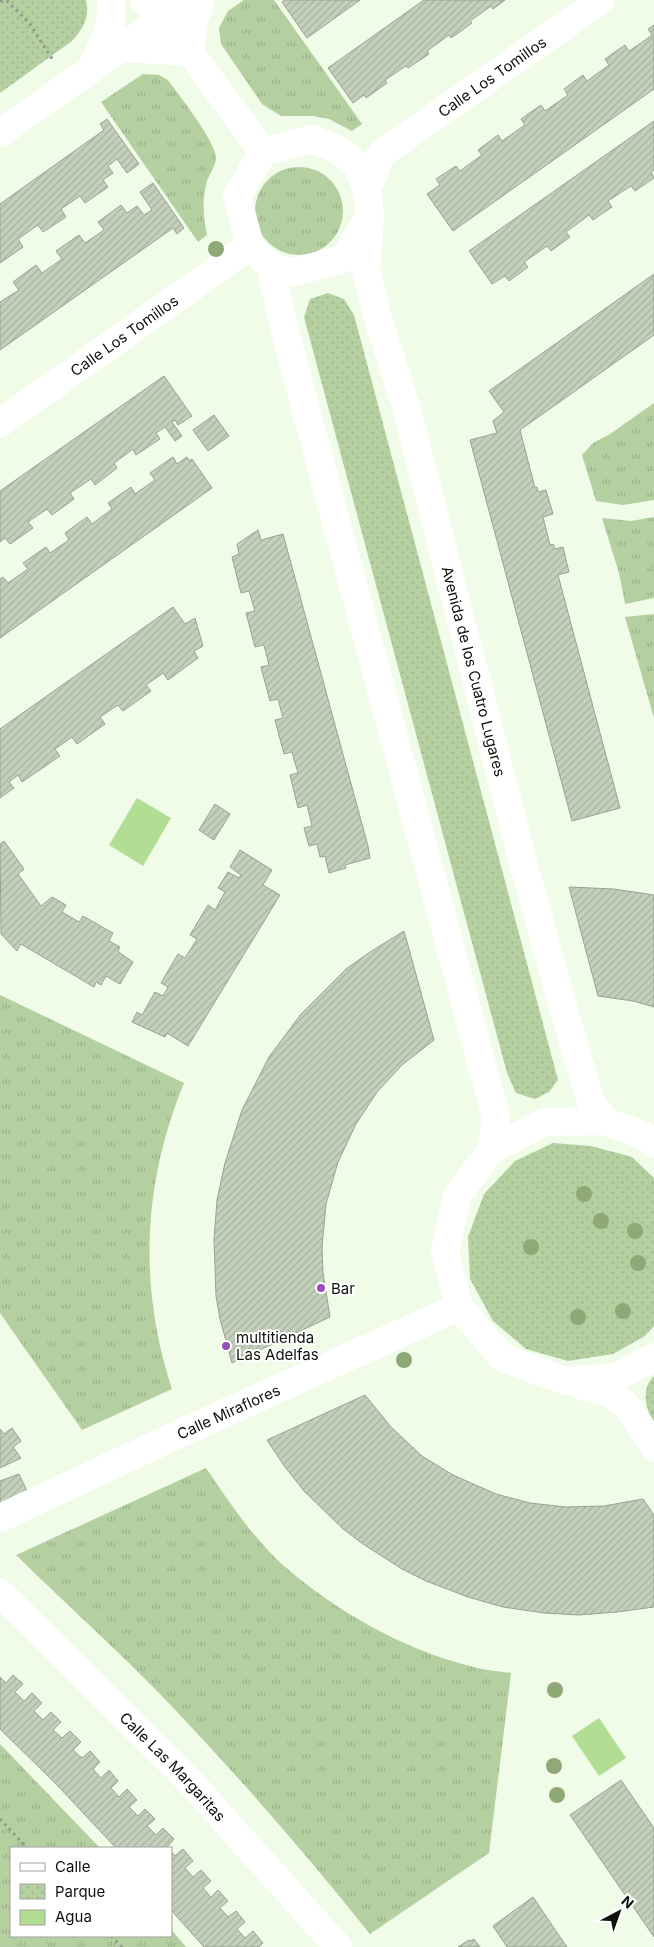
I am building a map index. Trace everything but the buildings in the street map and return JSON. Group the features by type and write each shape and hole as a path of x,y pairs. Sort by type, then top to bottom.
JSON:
{"main road":[{"path":"91,70 110,27 111,0"},
{"path":"144,0 161,9 263,152"},
{"path":"0,133 122,48 161,9 190,0"},
{"path":"190,52 194,22 200,0"},
{"name":"Calle Los Tomillos","path":"381,154 601,0"},
{"path":"122,48 190,52"},
{"path":"312,139 337,149 381,154 369,203 344,259 294,272 271,266 250,246 237,196 263,152 312,139"},
{"path":"337,149 357,165 369,203"},
{"name":"Avenida de los Cuatro Lugares","path":"369,203 366,270 378,318 406,406 522,858 562,1005 591,1102 605,1121"},
{"name":"Calle Los Tomillos","path":"0,423 250,246"},
{"path":"271,266 284,328 496,1117 491,1150"},
{"path":"654,1144 645,1136 605,1121 544,1122 491,1150 457,1196 446,1252 459,1307 503,1358 566,1381 611,1394 628,1406 654,1447"},
{"name":"Calle Miraflores","path":"0,1518 207,1421 459,1307"},
{"path":"566,1381 616,1376 654,1357"},
{"name":"Calle Las Margaritas","path":"0,1593 183,1774 338,1947"}],"path":[{"path":"0,1 7,1 30,24 68,86"},
{"path":"0,1819 26,1847"},
{"path":"111,1937 122,1947"}],"green space":[{"path":"0,0 86,0 87,12 82,27 72,41 0,93"},
{"path":"244,0 274,0 362,124 352,131 329,119 313,116 281,116 262,104 221,44 219,28 228,11"},
{"path":"143,74 159,75 168,80 204,131 215,152 214,167 207,181 204,194 207,235 198,242 101,102"},
{"path":"299,167 316,171 330,180 339,194 343,211 339,228 330,242 316,251 299,255 282,251 268,242 259,228 255,211 259,194 268,180 282,171"},
{"path":"328,293 344,299 354,315 558,1080 549,1092 535,1099 516,1093 507,1073 304,317 310,299"},
{"path":"654,403 654,500 623,505 596,501 582,455 593,443 610,434"},
{"path":"654,517 654,598 625,604 619,573 602,518 631,521"},
{"path":"654,614 654,718 625,617"},
{"path":"0,995 184,1083 170,1121 160,1159 153,1197 150,1235 150,1273 154,1312 161,1350 172,1389 82,1430 0,1313"},
{"path":"553,1143 591,1146 632,1157 654,1178 654,1326 645,1336 613,1354 568,1361 526,1349 493,1321 470,1279 468,1237 484,1194 515,1161"},
{"path":"654,1376 654,1422 648,1411 646,1392 647,1386"},
{"path":"206,1468 262,1544 284,1566 325,1598 371,1626 420,1650 475,1667 511,1673 489,1853 370,1934 267,1811 186,1721 123,1657 16,1555"},
{"path":"0,1744 99,1847 10,1847 10,1937 172,1937 172,1930 186,1947 0,1947"}],"water":[{"path":"137,798 171,818 143,866 109,845"},
{"path":"599,1718 626,1758 599,1776 572,1736"}],"place":[{"name":"Bar","path":"321,1288"},
{"name":"multitienda Las Adelfas","path":"226,1346"}]}
